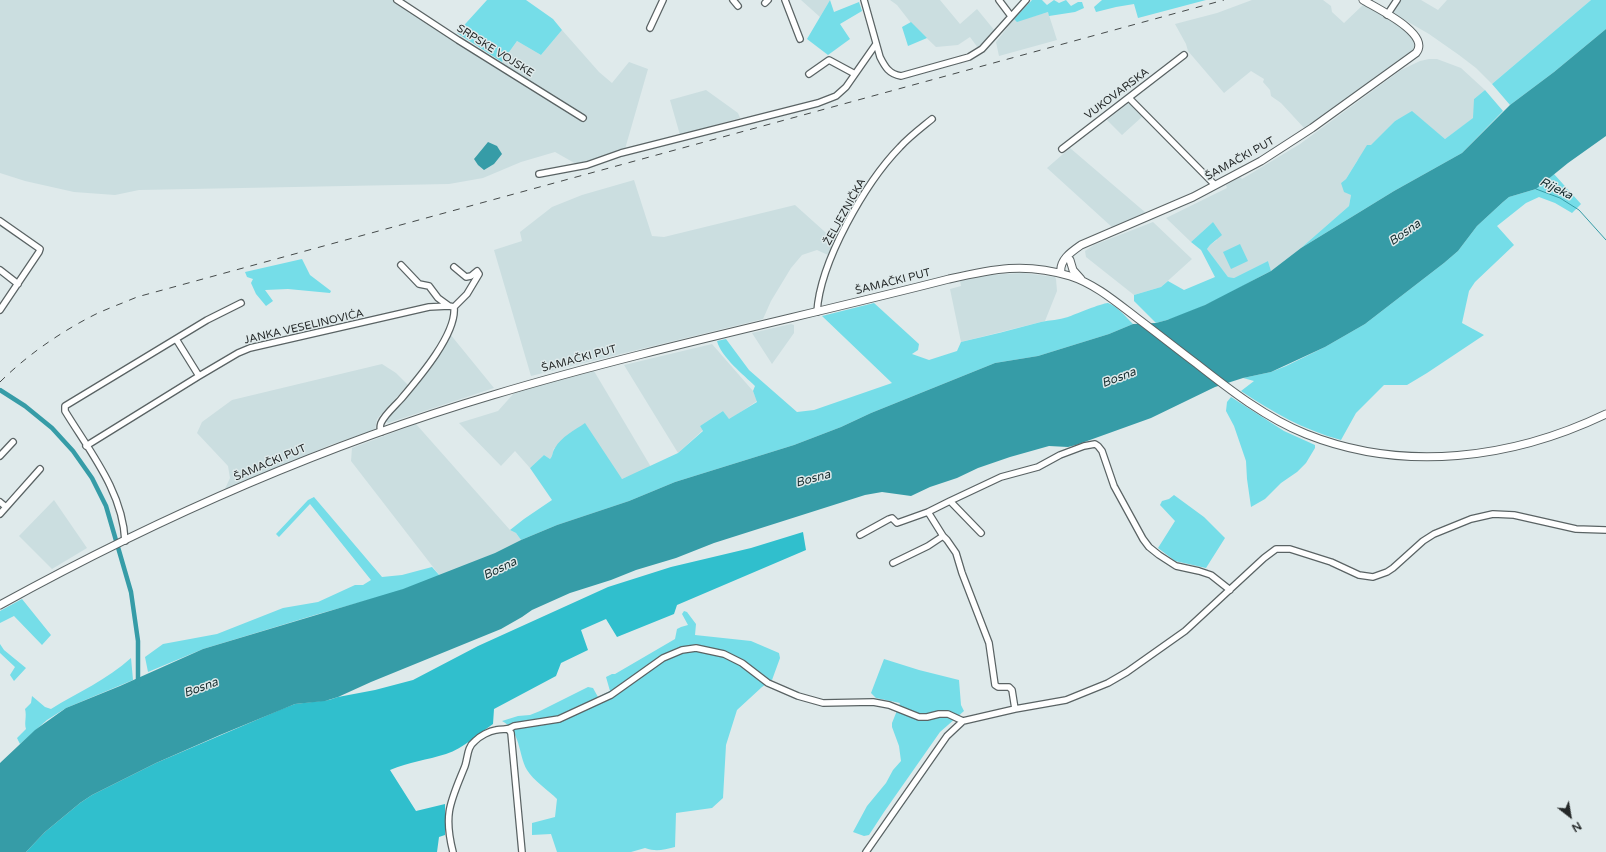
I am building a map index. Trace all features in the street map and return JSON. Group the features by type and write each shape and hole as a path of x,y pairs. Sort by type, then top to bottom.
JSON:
{"main road":[{"path":"1363,0 1387,15"},
{"name":"ŠAMAČKI PUT","path":"0,606 190,509 265,477 381,432 491,395 568,373 989,270 1024,267 1061,273 1060,269 1063,262 1074,249 1216,185 1278,150 1402,63 1418,50 1418,40 1412,31 1387,15"},
{"path":"1061,273 1067,269 1074,249"},
{"path":"1070,260 1073,270 1086,283"},
{"path":"1061,273 1086,283 1109,296 1226,387 1274,418 1304,433 1354,449 1401,455 1447,456 1498,451 1540,441 1606,414"}],"street":[{"name":"SRPSKE VOJSKE","path":"397,0 583,118"},
{"path":"650,28 663,0"},
{"path":"733,0 738,6"},
{"path":"785,0 800,39"},
{"path":"864,0 880,57 887,69 896,75 901,76 970,57 982,49 1026,0"},
{"path":"999,0 1011,16"},
{"path":"1387,15 1397,0"},
{"path":"539,174 587,165 621,153 818,103 836,96 846,87 876,44"},
{"name":"VUKOVARSKA","path":"1062,149 1184,55"},
{"path":"808,74 829,60 855,74"},
{"path":"1129,98 1216,185"},
{"name":"ŽELJEZNIČKA","path":"817,312 818,299 829,262 840,238 869,186 900,146 932,119"},
{"path":"0,221 40,249 40,252 0,310"},
{"path":"381,432 382,421 416,382 442,345 455,315 451,307 438,298 429,286 419,284 401,265"},
{"path":"451,307 467,294 479,274 477,271 471,276 466,277 454,267"},
{"path":"0,270 18,284"},
{"path":"123,542 124,526 116,498 65,411 64,406 207,320 241,303"},
{"name":"JANKA VESELINOVIĆA","path":"86,446 199,376 238,353 250,348 339,329 429,307 451,307"},
{"path":"176,339 199,376"},
{"path":"0,456 12,442"},
{"path":"860,535 889,519 892,518 897,523 928,512 1001,477 1038,467 1084,446 1095,444 1102,452 1114,486 1143,539 1149,547 1176,566 1211,575 1230,590"},
{"path":"0,514 40,469"},
{"path":"950,501 981,533"},
{"path":"0,502 6,507"},
{"path":"928,512 956,553 962,573 989,643 995,686 1009,687 1012,690 1015,709"},
{"path":"866,852 947,736 963,721 1015,709 1066,700 1108,683 1127,672 1185,631 1264,558 1276,549 1290,549 1314,555 1359,575 1373,577 1381,575 1393,568 1423,541 1434,534 1471,519 1493,514 1514,515 1576,529 1606,530"},
{"path":"893,562 928,546 943,536"},
{"path":"453,852 448,831 451,800 465,766 469,749 475,740 485,734 499,729 509,730 514,726 559,719 611,695 663,658 682,650 696,648 724,654 742,663 768,683 798,696 823,703 873,702 889,705 919,717 948,714 963,721"},
{"path":"509,730 511,733 522,852"}],"shaded area":[{"path":"0,0 394,0 498,68 517,41 541,55 562,30 599,72 612,83 629,62 648,69 625,149 578,165 555,152 521,162 483,178 449,184 139,190 115,195 74,192 25,181 0,173"},
{"path":"487,0 526,0 553,19 562,30 541,55 517,41 502,62 457,33"},
{"path":"801,0 830,0 820,17"},
{"path":"830,0 834,12 859,2 862,11 840,24 850,39 828,55 807,39"},
{"path":"890,0 940,0 960,24 977,9 995,31 978,48 970,37 958,45 936,47 911,23 897,5"},
{"path":"1032,0 1042,0 1047,5 1054,0 1059,3 1066,0 1071,6 1078,2 1082,2 1084,8 1075,12 1049,16 1048,12 1017,22 1014,19"},
{"path":"1102,0 1206,0 1138,18 1134,4 1096,12 1094,7"},
{"path":"1252,0 1323,0 1331,6 1332,12 1344,23 1364,4 1411,34 1415,41 1414,50 1305,129 1281,103 1271,96 1270,90 1263,82 1264,79 1251,71 1224,93 1188,51 1186,44 1175,24 1217,13"},
{"path":"1399,0 1421,0 1438,10 1447,0 1591,0 1492,84 1476,68 1459,55 1429,34 1391,12"},
{"path":"1591,0 1606,0 1606,29 1554,72 1510,105 1492,84"},
{"path":"1048,12 1057,40 999,56 996,42 1014,19 1017,21"},
{"path":"911,22 927,38 908,46 902,27"},
{"path":"1437,59 1461,68 1485,90 1474,99 1474,118 1445,139 1412,112 1395,121 1357,161 1346,179 1341,183 1351,195 1349,206 1301,248 1271,271 1268,261 1234,278 1228,277 1207,249 1217,240 1213,222 1191,242 1166,218 1227,188 1226,185 1240,177 1242,179 1300,144 1401,70 1420,61"},
{"path":"706,90 738,113 740,118 680,135 670,100"},
{"path":"1485,90 1503,111 1462,153 1394,191 1301,248 1349,206 1351,195 1344,192 1341,183 1346,179 1367,145 1371,145 1395,121 1412,111 1445,139 1473,118 1474,99"},
{"path":"1130,102 1143,116 1122,135 1107,120"},
{"path":"1070,148 1146,213 1113,228 1047,168"},
{"path":"1554,174 1581,204 1572,213 1555,203 1539,197 1526,203 1497,226 1514,245 1475,282 1469,291 1462,323 1484,335 1407,385 1384,385 1356,413 1341,440 1301,426 1264,406 1241,391 1254,381 1243,378 1271,372 1286,366 1325,347 1365,324 1458,251 1477,226 1509,197 1536,189"},
{"path":"634,180 652,236 664,237 795,205 834,240 828,255 817,250 802,255 791,268 771,301 763,319 531,376 494,250 522,241 520,232 552,207 582,195"},
{"path":"1153,222 1192,259 1161,287 1134,295 1086,257 1085,251 1094,245"},
{"path":"1213,222 1222,235 1207,249 1228,277 1234,278 1268,261 1271,271 1201,307 1171,319 1156,323 1134,301 1134,295 1161,287 1168,281 1184,290 1215,277 1201,250 1191,242"},
{"path":"1240,244 1248,261 1231,269 1223,252"},
{"path":"302,259 310,275 331,291 330,293 288,289 265,290 273,301 266,306 256,294 251,283 253,279 247,277 245,272"},
{"path":"1023,273 1055,277 1056,279 1057,291 1045,321 961,342 950,289 961,286 960,281 988,275"},
{"path":"874,303 919,344 918,350 912,354 929,360 957,351 961,342 1041,322 1065,318 1106,303 1115,307 1133,324 1109,334 1038,356 995,363 794,445 675,482 629,501 557,525 521,540 516,533 510,530 552,500 530,468 544,455 550,459 554,449 561,440 585,423 622,479 678,453 703,431 700,426 723,411 729,419 757,402 753,391 755,386 728,359 719,347 717,341 726,339 749,370 797,412 814,410 892,383 822,316"},
{"path":"791,324 794,325 794,333 772,364 752,333"},
{"path":"450,334 494,388 388,423 385,420 417,386"},
{"path":"712,344 753,391 757,401 729,420 723,411 700,426 703,430 678,453 624,365"},
{"path":"382,364 396,373 408,385 377,419 375,430 330,445 224,491 230,478 228,466 197,433 202,422 232,400"},
{"path":"594,371 651,467 622,479 618,475 554,448 550,459 544,455 530,468 515,451 501,466 459,423 498,411 515,392"},
{"path":"1231,397 1284,431 1315,445 1315,448 1306,463 1297,472 1281,483 1265,499 1251,507 1246,461 1234,426 1226,411 1227,402"},
{"path":"416,424 510,530 516,533 521,540 495,553 440,576 351,461 352,448"},
{"path":"1174,495 1204,517 1225,538 1206,568 1175,561 1158,548 1175,521 1160,505 1162,501 1169,499"},
{"path":"314,497 382,577 402,575 432,567 440,576 393,593 203,649 148,672 145,657 163,644 217,634 283,608 318,602 355,585 363,585 371,580 310,504 279,537 276,534 308,500"},
{"path":"54,500 87,548 52,569 19,536"},
{"path":"803,532 806,550 677,605 674,614 617,637 606,619 581,630 588,650 561,663 556,676 494,709 493,724 453,751 390,770 416,811 445,804 445,835 439,837 437,852 26,852 45,832 92,795 156,763 282,709 295,704 329,700 413,680 478,646 608,587 671,567 751,548"},
{"path":"22,599 51,635 42,645 14,616 0,623 0,611"},
{"path":"684,611 687,612 696,624 695,635 751,641 779,653 780,658 772,680 737,710 726,745 723,798 712,808 676,813 675,847 660,850 645,848 631,852 557,852 551,834 532,835 532,823 555,817 557,799 527,770 513,731 502,721 518,716 530,715 588,687 593,688 598,697 610,691 606,677 615,674 675,639 677,629 688,625 682,614"},
{"path":"0,644 4,650 26,668 14,681 10,675 15,667 0,653"},
{"path":"131,658 133,680 66,708 47,720 20,744 17,738 26,729 25,709 31,703 32,696 45,707 51,709 112,673"},
{"path":"884,659 959,680 961,705 964,711 940,732 869,835 864,836 853,832 867,806 886,783 893,770 901,761 899,746 892,727 892,723 900,703 876,698 871,693"}],"water":[{"name":"Bosna","path":"1606,29 1606,136 1568,163 1536,189 1509,197 1477,226 1458,251 1444,263 1365,324 1325,347 1271,372 1243,378 1215,387 1151,418 1076,445 1068,447 1049,446 1010,457 978,468 911,496 882,492 865,495 714,543 676,558 570,593 532,610 501,629 338,697 325,701 295,704 156,763 92,795 80,803 45,832 26,852 0,852 0,763 35,730 66,708 203,649 403,589 495,553 557,525 629,501 675,482 794,445 995,363 1038,356 1109,334 1133,324 1156,323 1167,320 1205,305 1271,271 1301,248 1394,191 1462,153 1510,105 1554,72"},
{"path":"488,142 497,146 502,154 494,164 484,170 474,159"}],"waterway":[{"name":"Rijeka","path":"1536,189 1560,198 1579,210 1606,240"},
{"path":"0,390 25,406 52,428 73,451 92,478 106,506 131,592 138,641 138,683"}],"railway":[{"path":"0,382 33,353 70,328 96,314 137,297 1224,0"}]}
